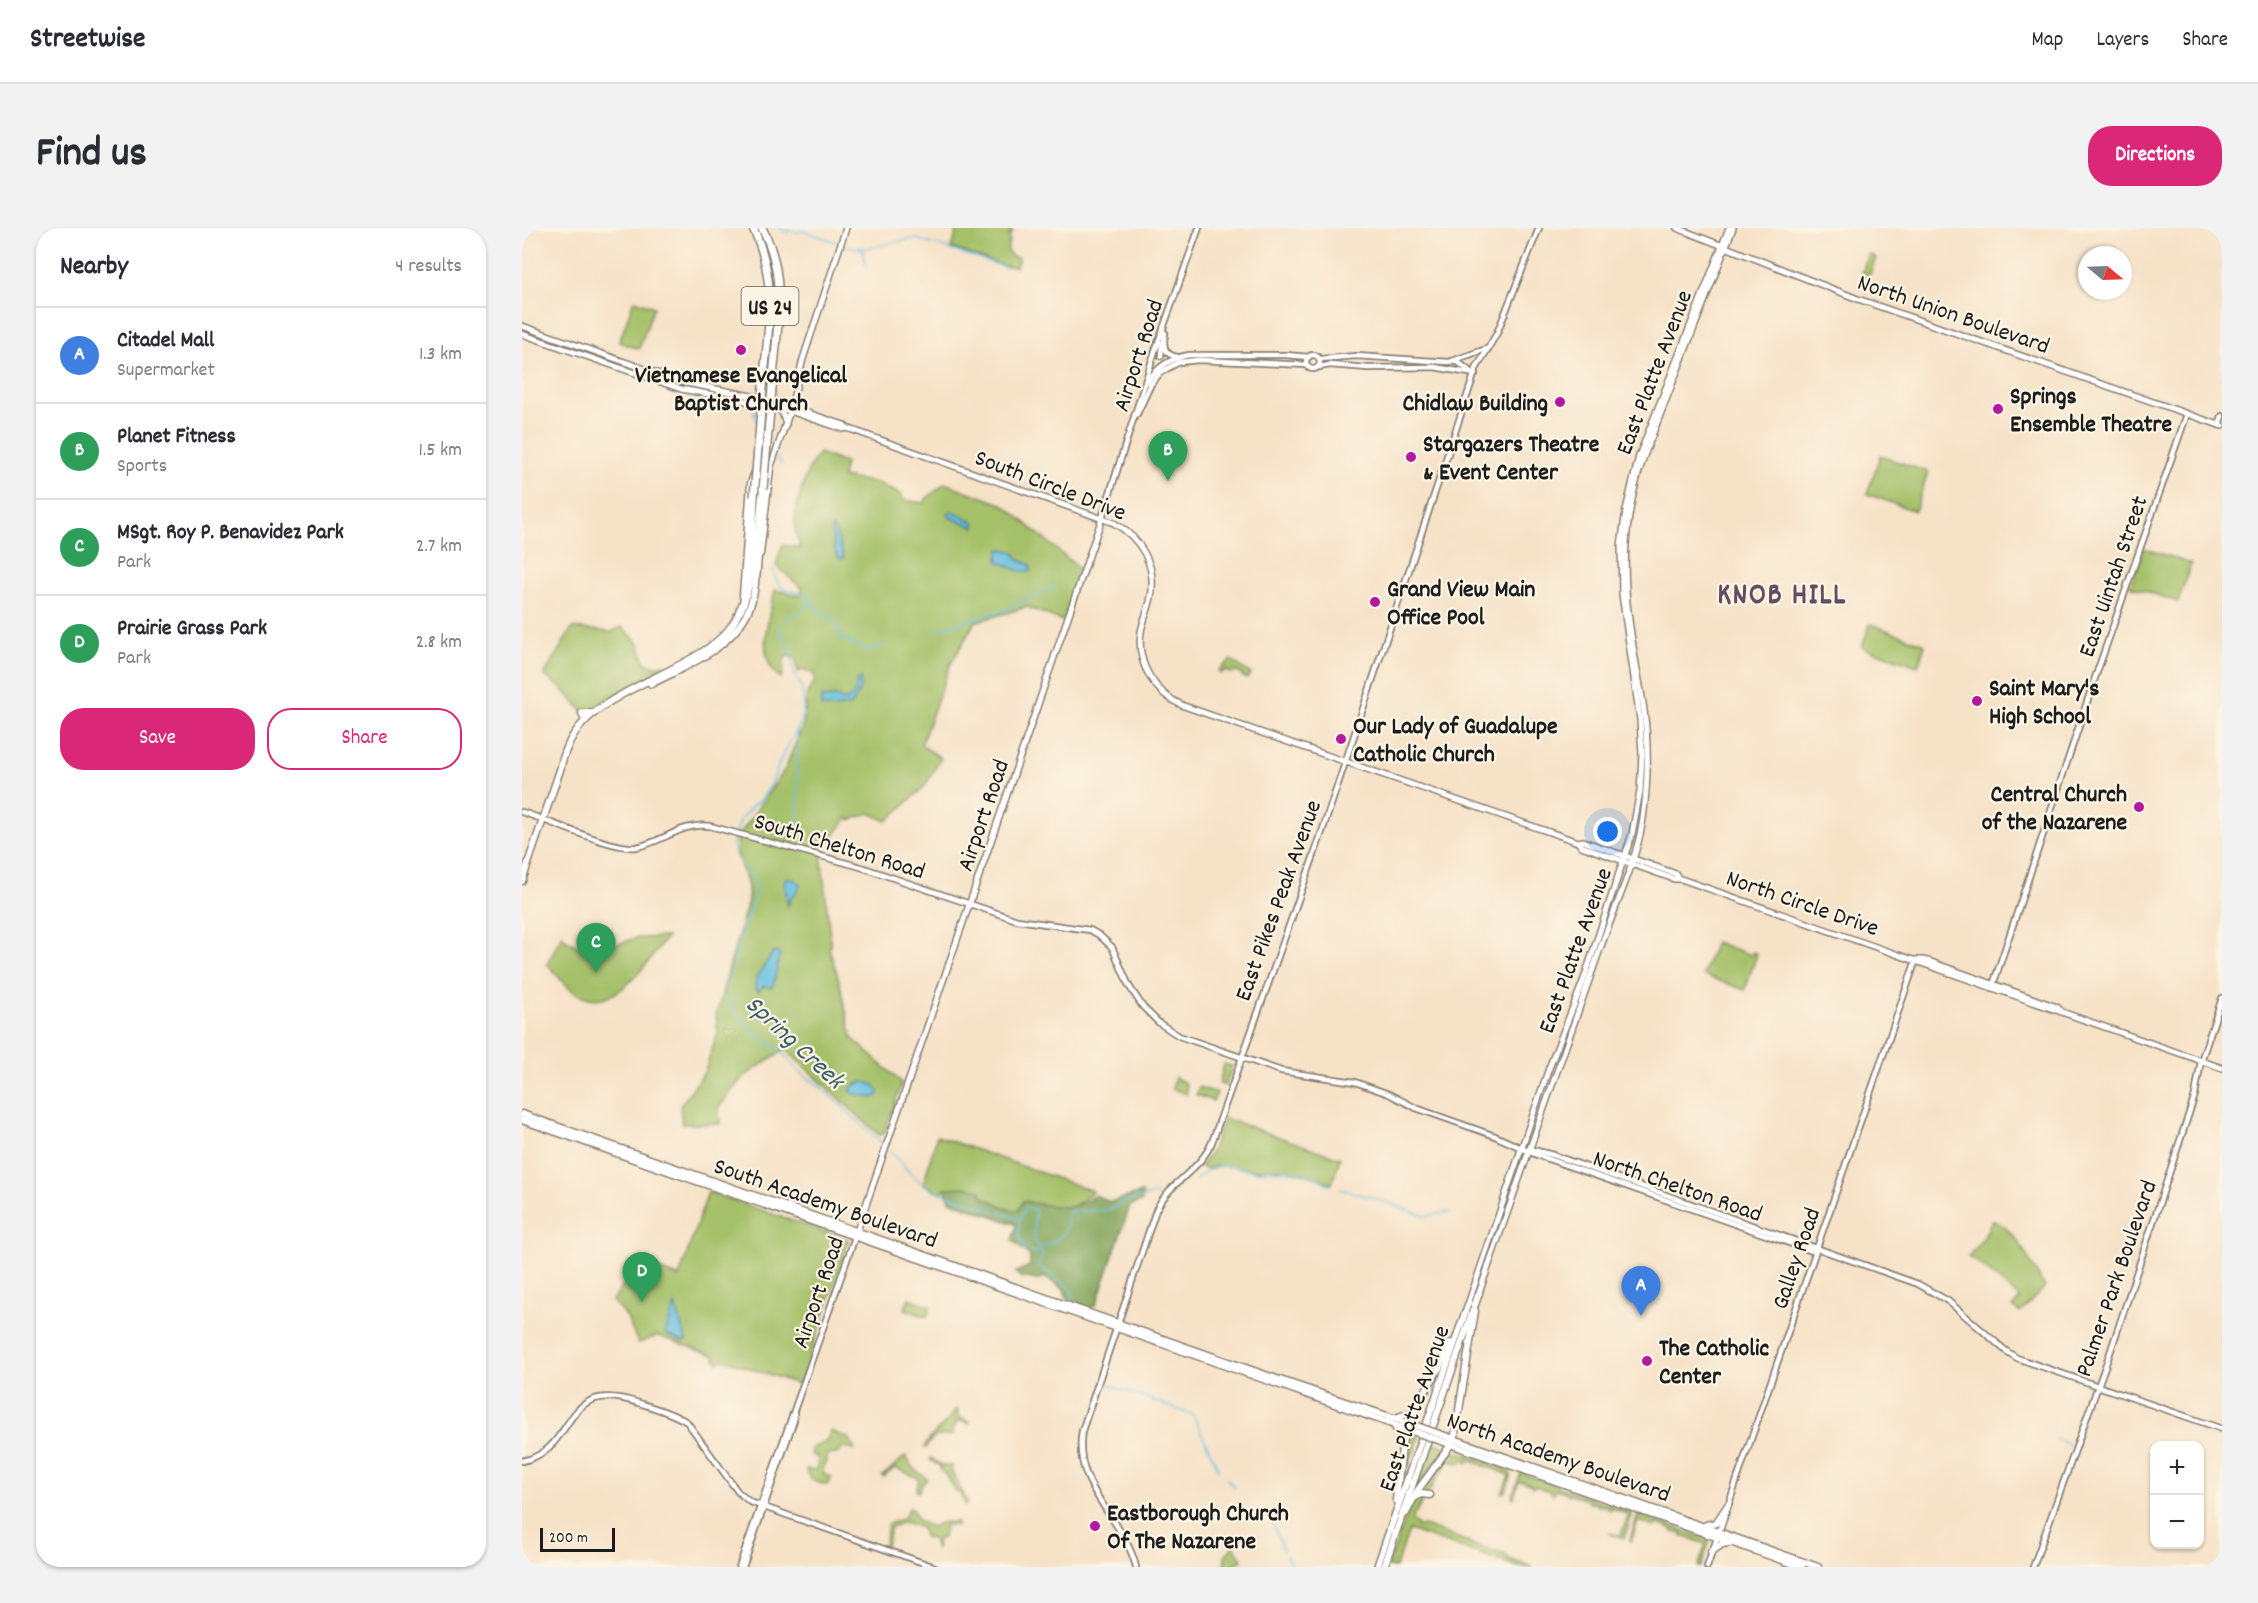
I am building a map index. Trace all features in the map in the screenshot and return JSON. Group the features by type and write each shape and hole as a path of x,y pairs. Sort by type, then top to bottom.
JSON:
{"highway":[{"name":"US 24","path":"522,881 568,745 585,721 582,713 594,713 614,699 707,648 725,633 740,612 745,599 770,291 766,260 753,228"},
{"name":"US 24","path":"561,767 580,732 604,709 704,657 730,637 741,625 752,602 772,388 778,284 773,254 762,228"},
{"path":"740,612 751,483 757,468"},
{"path":"756,575 765,526 768,469"},
{"name":"South Academy Boulevard","path":"522,1116 1116,1326"},
{"name":"South Academy Boulevard","path":"522,1116 567,1132 571,1131 856,1235"},
{"path":"1396,1532 1411,1502 1444,1454 1457,1423 1479,1293"},
{"name":"East Platte Avenue","path":"1384,1567 1479,1293"},
{"path":"1391,1526 1400,1482 1403,1438 1413,1412 1439,1368 1465,1313"},
{"name":"East Platte Avenue","path":"1377,1567 1465,1313"},
{"name":"North Academy Boulevard","path":"1116,1326 1449,1441 1699,1524 1734,1543 1802,1567"},
{"path":"1403,1438 1393,1421 1413,1412"},
{"path":"1444,1454 1468,1447 1457,1423"},
{"name":"North Academy Boulevard","path":"1468,1447 1660,1518 1818,1567"},
{"path":"1411,1502 1419,1495 1430,1495"},
{"path":"1699,1524 1715,1524 1728,1505"},
{"path":"1711,1552 1722,1544 1734,1543"}],"main road":[{"path":"768,469 778,448 791,409 804,359 846,228"},
{"name":"Airport Road","path":"741,1567 794,1420 794,1413 1102,518 1199,228"},
{"name":"East Pikes Peak Avenue","path":"1136,1567 1129,1549 1086,1478 1080,1456 1082,1431 1156,1210 1165,1194 1198,1164 1208,1151 1286,936 1345,763 1473,373 1497,333 1539,228"},
{"name":"North Union Boulevard","path":"1677,228 1858,299 2220,425"},
{"name":"East Platte Avenue","path":"1479,1293 1528,1149 1565,1052 1632,861 1642,821 1647,748 1644,710 1626,590 1628,522 1639,471 1731,228"},
{"name":"East Platte Avenue","path":"1465,1313 1549,1068 1583,982 1625,859 1638,808 1642,754 1640,720 1621,579 1626,510 1637,462 1724,246"},
{"path":"1167,322 1164,344 1165,351 1170,356 1317,356 1320,359 1358,357 1458,362 1473,373"},
{"path":"522,326 681,382 775,404 782,412 786,424"},
{"path":"1161,356 1161,347 1166,332"},
{"path":"522,334 681,389 703,394 775,404 795,394"},
{"path":"1157,348 1166,366"},
{"path":"1449,362 1489,348"},
{"path":"1307,365 1310,356"},
{"path":"1144,387 1154,373 1178,357"},
{"path":"1317,368 1320,359"},
{"path":"1136,416 1151,384 1166,366 1194,360 1299,363 1310,368 1330,365 1368,368 1434,367 1473,373"},
{"name":"South Circle Drive","path":"775,404 1102,518 1119,526 1132,536 1148,560 1152,577 1152,594 1142,627 1140,645 1147,673 1160,691 1184,706 1345,763"},
{"name":"East Uintah Street","path":"1992,987 2187,414"},
{"path":"2220,425 2222,416"},
{"path":"757,468 771,459"},
{"path":"1621,556 1625,570"},
{"path":"1621,579 1626,590"},
{"name":"North Circle Drive","path":"1345,763 1578,842 1581,846 1676,874 1678,878 2222,1068"},
{"name":"South Chelton Road","path":"522,812 626,847 646,844 687,827 698,825 730,831 861,867 1021,922 1080,927 1099,935 1115,951 1134,994 1159,1023 1183,1038 1240,1058"},
{"name":"Galley Road","path":"1707,1567 1916,960"},
{"name":"Palmer Park Boulevard","path":"2033,1567 2098,1385 2195,1095 2201,1061 2222,998"},
{"name":"North Chelton Road","path":"1240,1058 1293,1074 1356,1082 1389,1094 1416,1108 1521,1147 1554,1155 1930,1289 1948,1301 2014,1356 2222,1429"},
{"path":"522,1461 535,1457 548,1449 581,1406 596,1398 615,1396 675,1415 687,1422 745,1499 762,1507 935,1567"}],"green space":[{"path":"956,228 1012,228 1012,234 1009,235 1008,252 1019,258 1016,267 1001,265 951,248"},
{"path":"1869,254 1876,258 1868,275 1862,272"},
{"path":"634,300 654,307 639,349 619,342"},
{"path":"819,453 845,463 842,477 877,483 901,495 902,500 925,503 926,499 945,483 1004,505 1081,570 1063,621 1027,607 975,622 950,665 921,745 941,758 925,786 887,821 870,813 850,820 848,817 821,852 831,946 829,948 852,1038 902,1083 885,1131 881,1135 878,1134 785,1049 742,1078 719,1107 720,1124 682,1124 680,1106 704,1073 718,1033 716,1015 748,901 747,883 737,855 738,837 785,769 804,722 807,693 815,681 814,674 803,669 798,672 796,658 786,656 781,678 773,670 768,660 766,637 775,590 801,596 802,588 776,566 782,545 801,548 795,530 798,501 809,469"},
{"path":"1880,456 1928,472 1915,511 1867,494"},
{"path":"2144,548 2191,564 2178,602 2130,586"},
{"path":"1870,624 1925,644 1918,666 1862,647"},
{"path":"622,627 639,644 645,663 656,666 663,664 654,673 606,699 593,709 582,710 562,689 544,675 572,628 611,632"},
{"path":"1231,660 1251,674 1246,679 1238,672 1231,673 1225,670 1221,674 1218,671"},
{"path":"562,935 599,960 611,943 615,945 636,938 667,937 627,985 602,998 588,998 573,991 547,964"},
{"path":"1715,942 1751,955 1753,952 1757,954 1745,990 1703,975"},
{"path":"1224,1064 1232,1066 1226,1086 1219,1083"},
{"path":"1175,1077 1186,1084 1187,1094 1172,1089"},
{"path":"1199,1087 1217,1093 1213,1101 1196,1095"},
{"path":"1224,1118 1340,1158 1332,1184 1294,1171 1279,1169 1258,1170 1226,1166 1207,1169 1200,1167 1211,1152"},
{"path":"937,1136 1093,1191 1076,1205 1061,1208 1023,1201 1018,1210 1010,1210 983,1197 981,1190 945,1188 941,1193 923,1184"},
{"path":"967,1187 981,1190 983,1197 1010,1210 1018,1210 1023,1201 1060,1207 1078,1205 1095,1195 1110,1202 1142,1193 1142,1201 1130,1206 1096,1305 1089,1309 1067,1298 1064,1289 1044,1277 1037,1280 1020,1277 1016,1272 1030,1266 1030,1256 1012,1240 1015,1224 950,1201 945,1188"},
{"path":"708,1192 849,1240 800,1385 723,1359 718,1363 716,1356 658,1336 638,1343 626,1316 612,1301 640,1264 679,1277"},
{"path":"1992,1220 2009,1231 2023,1249 2045,1287 2020,1313 2013,1307 2020,1298 1968,1257 1984,1237"},
{"path":"909,1298 931,1306 927,1317 905,1309"},
{"path":"956,1409 958,1417 970,1422 969,1424 957,1420 952,1435 936,1437 926,1448 924,1447 931,1437"},
{"path":"831,1431 850,1439 855,1450 843,1448 837,1454 828,1454 823,1470 824,1475 832,1477 827,1485 811,1479 806,1469 817,1468 818,1458 811,1454 811,1449 826,1441"},
{"path":"1406,1432 1419,1437 1403,1483 1404,1437"},
{"path":"1430,1441 1446,1447 1409,1501"},
{"path":"1454,1452 1508,1468 1511,1474 1506,1491 1502,1493 1509,1476 1505,1473 1469,1460 1468,1463 1448,1461 1414,1515 1413,1522 1417,1526 1424,1526 1470,1544 1505,1554 1509,1559 1532,1567 1519,1567 1409,1530 1396,1567 1387,1567 1410,1507 1446,1455"},
{"path":"906,1456 912,1467 927,1479 919,1492 916,1491 919,1480 916,1477 895,1468 884,1477 882,1476"},
{"path":"931,1458 943,1466 952,1466 952,1472 968,1503 965,1505 959,1491 956,1492 947,1476 940,1470 940,1466 930,1460"},
{"path":"1521,1473 1631,1512 1632,1516 1624,1538 1609,1533 1620,1536 1629,1515 1611,1508 1609,1510 1609,1508 1589,1503 1588,1500 1556,1489 1553,1494 1521,1481 1518,1483 1513,1498"},
{"path":"909,1508 913,1510 918,1521 931,1527 943,1522 957,1522 957,1525 945,1525 943,1538 937,1539 936,1550 933,1539 925,1538 921,1528 905,1522 891,1527 886,1546 884,1545 888,1524 904,1518"},
{"path":"1640,1515 1708,1539 1710,1541 1701,1567 1698,1567 1706,1544 1682,1536 1682,1533 1673,1532 1657,1524 1655,1527 1638,1521 1631,1541 1637,1517"},
{"path":"1234,1545 1242,1560 1230,1567 1225,1567 1225,1556"}],"water":[{"path":"951,511 974,522 975,527 951,518 948,515"},
{"path":"833,527 844,558 840,559 836,554 831,529"},
{"path":"999,550 1014,552 1020,561 1030,564 1031,571 1019,571 998,561"},
{"path":"861,678 860,689 852,705 835,708 821,707 821,698 836,697 845,701 851,697 857,681"},
{"path":"787,878 801,884 788,906 784,880"},
{"path":"773,952 780,955 774,983 772,987 763,986 759,991 755,989 756,978"},
{"path":"862,1082 874,1086 879,1092 878,1096 872,1098 857,1095 850,1090"},
{"path":"675,1305 686,1340 683,1342 665,1334"}],"waterway":[{"path":"779,228 788,232 790,230 804,231 836,242"},
{"path":"847,246 866,248 917,239 1005,267"},
{"path":"862,250 867,267"},
{"name":"Spring Creek","path":"753,410 757,422"},
{"name":"Spring Creek","path":"777,458 782,464"},
{"name":"Spring Creek","path":"773,569 777,582 783,589 809,596 806,608 786,618 780,632 792,656 794,673 802,688 804,705 801,722 781,759 771,785 759,802 754,804 741,819 733,842 735,854 742,867 750,873 756,888 727,982 726,992 731,1005 748,1025 884,1145"},
{"path":"936,630 1005,610 1056,586"},
{"path":"808,594 820,614 826,612 840,629 840,637 868,651 884,645"},
{"path":"797,729 798,836"},
{"name":"Spring Creek","path":"888,1149 913,1176 931,1189 1019,1219"},
{"path":"1195,1180 1208,1170 1229,1166 1260,1172 1284,1170 1299,1172 1312,1175 1330,1185"},
{"path":"1340,1189 1425,1216 1451,1212"},
{"path":"1071,1302 1073,1294 1071,1289 1039,1266 1043,1254 1041,1251 1033,1252 1022,1244 1018,1229 1019,1221 1026,1208 1035,1210 1034,1241 1038,1247 1042,1247 1055,1241 1064,1232 1068,1212 1109,1210 1123,1202 1156,1194"},
{"path":"1104,1383 1193,1415 1219,1470"},
{"path":"2056,1439 2073,1446"},
{"path":"1227,1479 1234,1487"},
{"path":"1271,1519 1283,1550"},
{"path":"1286,1555 1291,1567"}],"place":[{"name":"Vietnamese Evangelical Baptist Church","path":"741,350"},
{"name":"Chidlaw Building","path":"1560,402"},
{"name":"Springs Ensemble Theatre","path":"1998,409"},
{"name":"Stargazers Theatre & Event Center","path":"1411,457"},
{"name":"Planet Fitness","path":"1168,481"},
{"name":"Grand View Main Office Pool","path":"1375,602"},
{"name":"Saint Mary's High School","path":"1977,701"},
{"name":"Our Lady of Guadalupe Catholic Church","path":"1341,739"},
{"name":"Central Church of the Nazarene","path":"2139,807"},
{"name":"MSgt. Roy P. Benavidez Park","path":"596,973"},
{"name":"Prairie Grass Park","path":"642,1302"},
{"name":"Citadel Mall","path":"1641,1316"},
{"name":"The Catholic Center","path":"1647,1361"},
{"name":"Eastborough Church Of The Nazarene","path":"1095,1526"}],"district":[{"name":"KNOB HILL","path":"1782,593"}]}
